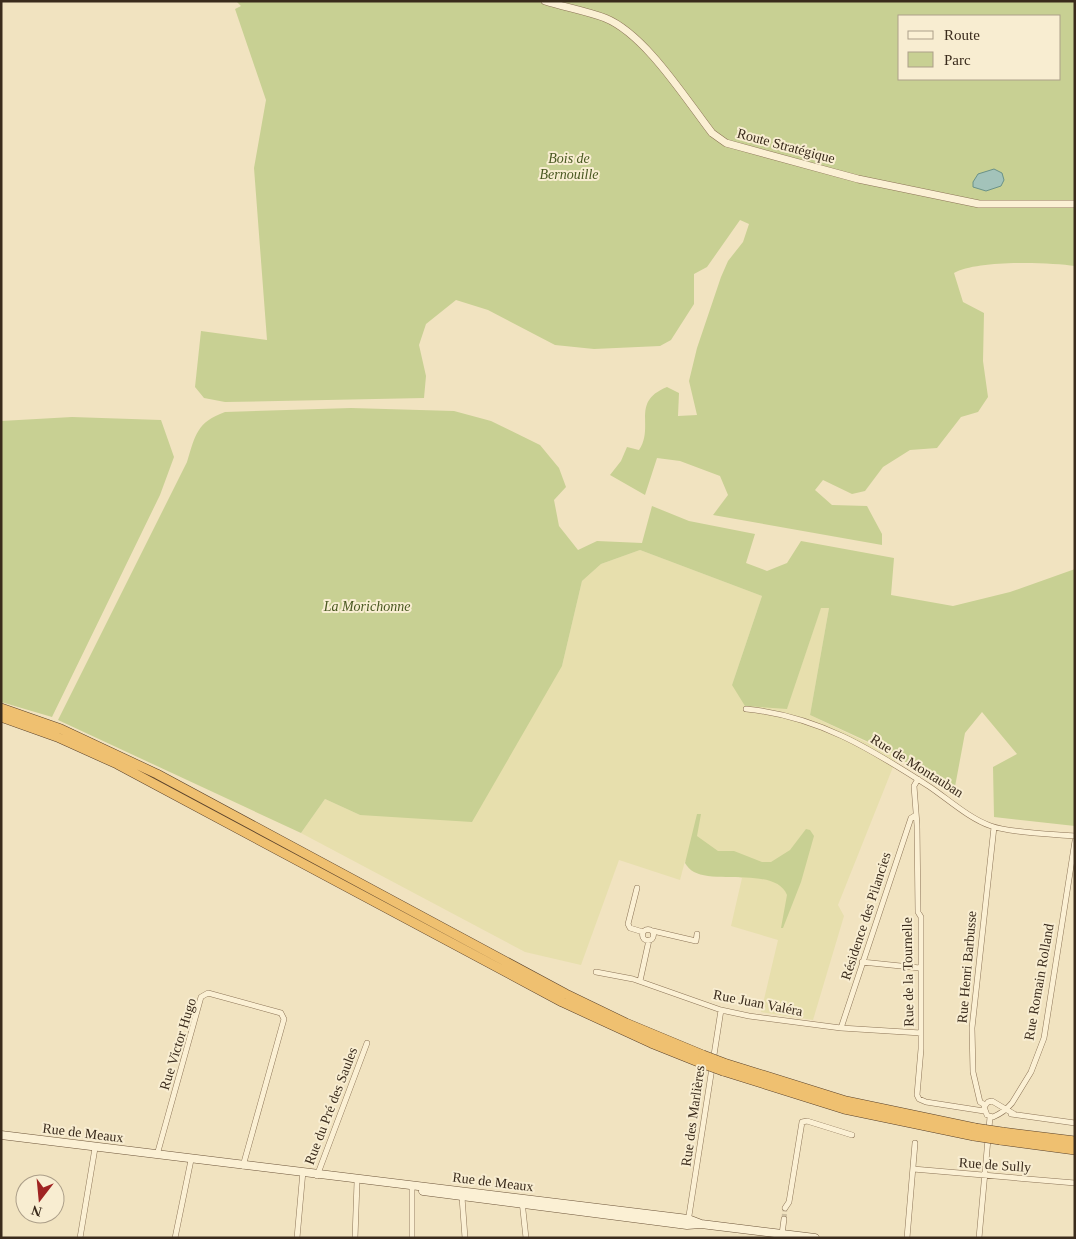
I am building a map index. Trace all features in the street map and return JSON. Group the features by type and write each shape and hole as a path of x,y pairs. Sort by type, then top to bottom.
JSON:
{"highway":[{"path":"1,708 157,774 580,1001 702,1059 724,1067 846,1101 975,1132 1075,1150"},
{"path":"1,716 41,726"},
{"path":"1001,1136 1075,1141"}],"main road":[{"name":"Rue de Meaux","path":"1,1135 815,1238"},
{"name":"Rue de Meaux","path":"317,1175 357,1182 412,1187 462,1197 522,1201 545,1207 566,1207"}],"street":[{"name":"Route Stratégique","path":"545,1 605,18 625,29 645,48 712,133 726,143 858,178 979,204 1075,204"},
{"name":"Rue de Montauban","path":"746,708 782,713 840,733 994,827 1075,836"},
{"name":"Rue de la Tournelle","path":"918,779 914,786 920,968 919,1099 926,1102 984,1108"},
{"name":"Résidence des Pilancies","path":"841,1028 910,818 916,814"},
{"name":"Rue Henri Barbusse","path":"984,1108 980,1102 973,1072 972,1028 994,827"},
{"name":"Rue Romain Rolland","path":"990,1117 1012,1104 1027,1080 1044,1038 1075,842"},
{"path":"637,888 628,924 630,928 643,932 648,929 696,941 697,934"},
{"path":"640,981 649,940 654,937 653,931"},
{"path":"643,932 644,939 649,940"},
{"path":"862,962 920,968"},
{"name":"Rue Juan Valéra","path":"596,972 640,981 721,1010 783,1021 841,1028 920,1033"},
{"name":"Rue Victor Hugo","path":"157,1155 201,997 208,993 281,1013 284,1019 244,1166"},
{"name":"Rue des Marlières","path":"687,1222 721,1010"},
{"name":"Rue du Pré des Saules","path":"317,1175 367,1043"},
{"path":"979,1238 990,1117 984,1108 992,1101 1001,1110 1016,1114 1075,1123"},
{"path":"1012,1104 1016,1114"},
{"path":"785,1208 789,1202 802,1122 807,1121 852,1135"},
{"path":"907,1238 915,1142"},
{"path":"80,1238 95,1148"},
{"path":"176,1238 191,1160"},
{"name":"Rue de Sully","path":"913,1169 1075,1184"},
{"path":"297,1238 303,1173"},
{"path":"354,1238 357,1182"},
{"path":"412,1187 412,1238"},
{"path":"462,1197 465,1238"},
{"path":"522,1201 526,1238"},
{"path":"782,1234 784,1219"}],"shaded area":[{"path":"640,550 762,596 732,685 787,708 821,607 829,608 810,715 897,757 838,905 844,916 813,1020 761,1012 778,940 731,926 742,878 685,861 680,880 619,860 581,965 525,952 301,833 325,799 360,815 562,666 582,581 601,564"}],"green space":[{"name":"Bois de Bernouille","path":"236,1 1075,1 1075,266 1031,263 995,264 965,269 954,273 963,302 984,313 983,361 988,397 978,412 961,417 937,448 910,450 883,467 865,491 852,494 823,480 815,490 832,505 867,506 882,534 882,545 713,515 728,495 720,476 680,461 657,458 645,495 610,475 621,461 627,447 639,450 645,432 646,407 649,400 656,393 667,387 679,393 678,416 697,415 689,381 697,348 721,277 728,261 743,242 749,224 740,220 707,267 694,274 694,304 671,340 660,346 594,349 555,345 488,310 456,300 426,324 419,345 426,376 424,398 225,402 204,398 195,387 201,331 267,340 254,168 266,100 235,9 241,6"},
{"name":"La Morichonne","path":"351,408 454,411 491,421 540,445 559,468 566,487 554,500 559,526 578,550 597,541 642,543 652,506 689,521 755,534 746,563 767,571 787,563 801,541 894,558 891,595 953,606 1010,592 1075,569 1075,826 994,817 993,767 1017,754 982,712 965,733 954,792 888,751 810,715 829,608 821,608 787,709 745,706 732,685 762,596 640,550 601,564 582,581 562,666 472,822 360,815 325,799 301,833 58,720 187,462 195,437 203,425 208,420 225,412"},
{"path":"72,417 161,420 174,457 160,495 52,717 1,702 1,421"},
{"path":"697,814 701,814 697,836 718,851 734,851 762,862 771,862 790,850 806,829 810,830 814,836 801,882 783,928 781,928 787,895 781,886 771,881 759,879 704,875 694,872 685,863"}],"water":[{"path":"994,169 1002,173 1004,180 1001,186 986,191 973,187 973,182 978,174"}],"tunnel":[{"path":"784,1219 785,1208"}]}
